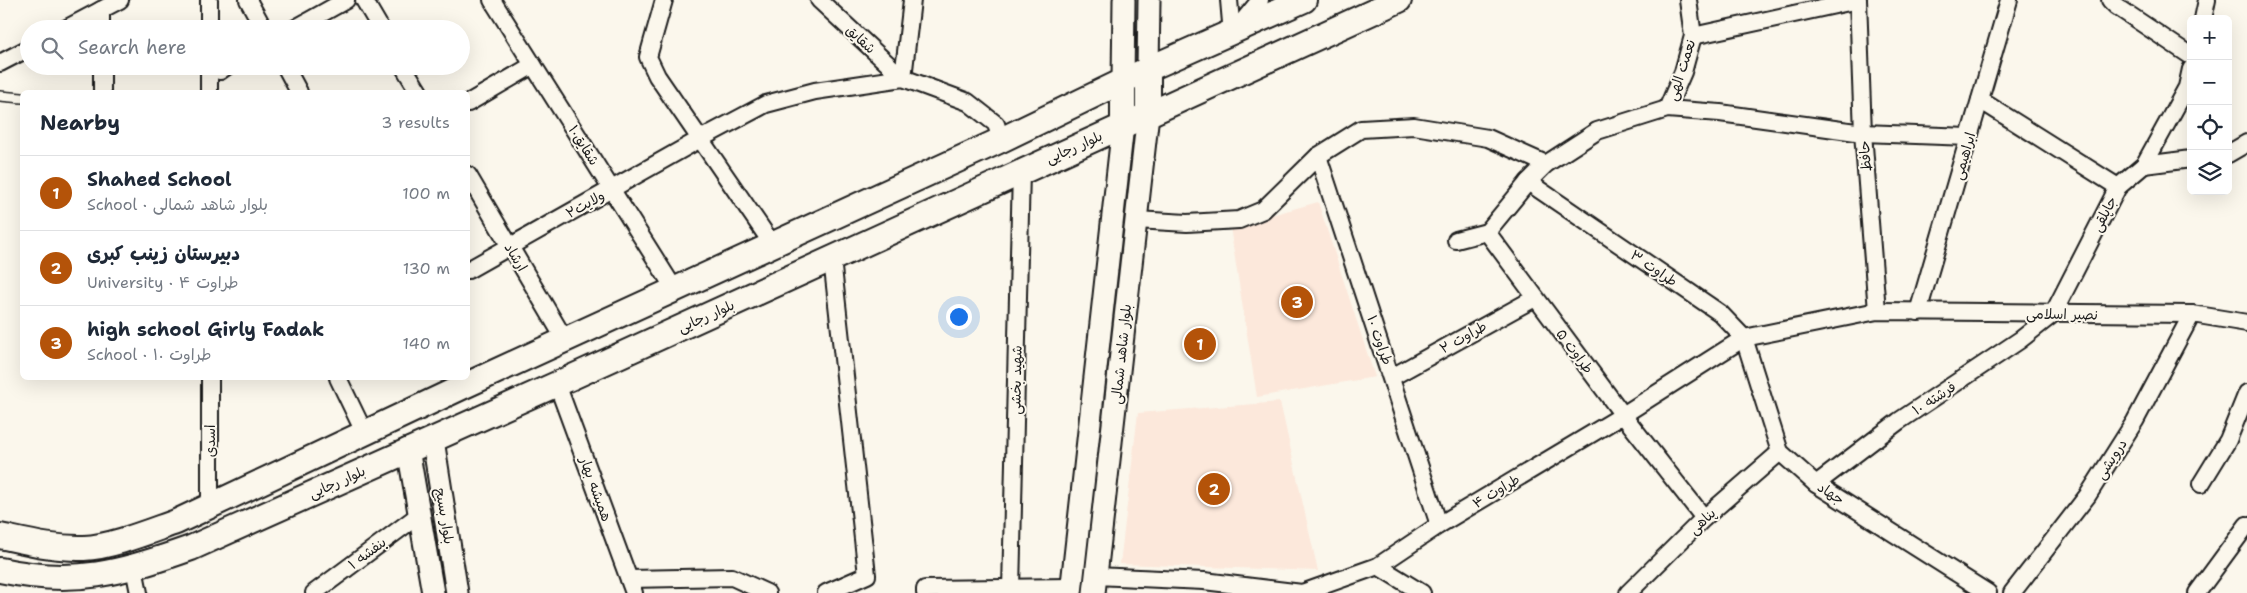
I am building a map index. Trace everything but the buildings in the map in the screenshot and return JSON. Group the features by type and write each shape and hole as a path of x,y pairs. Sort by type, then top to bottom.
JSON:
{"main road":[{"path":"470,378 565,340 1001,140 1123,80 1232,34 1304,0"},
{"name":"بلوار رجایی","path":"0,570 27,576 91,577 134,568 191,548 408,449 433,440 557,384 1398,0"},
{"path":"1148,69 1148,114"},
{"path":"1123,80 1123,125"},
{"path":"0,536 53,548 86,548 130,538 176,522 366,434 459,382"}],"street":[{"path":"82,20 120,0"},
{"path":"209,0 209,20"},
{"path":"248,0 259,20"},
{"path":"310,20 346,0"},
{"path":"364,0 376,20"},
{"name":"شقایق۱۰","path":"492,0 675,290"},
{"path":"664,0 648,57 657,76 702,138 774,245"},
{"name":"شقایق","path":"819,0 903,78"},
{"path":"912,0 903,78 968,102 996,124 1001,140"},
{"path":"1123,80 1124,0"},
{"path":"1148,69 1149,0"},
{"path":"1229,0 1232,34"},
{"path":"1232,34 1260,0"},
{"name":"نعمت الهی","path":"1667,109 1683,72 1693,36 1688,0"},
{"path":"1693,36 1858,0"},
{"name":"حافظ","path":"1858,0 1863,133 1877,311"},
{"name":"ابراهیمی","path":"1918,312 2009,0"},
{"path":"2110,0 2116,6 2187,53"},
{"path":"2204,15 2207,0"},
{"path":"101,10 101,20"},
{"path":"0,63 20,53"},
{"path":"470,102 533,65"},
{"path":"102,75 102,90"},
{"path":"210,90 216,75"},
{"path":"290,75 298,90"},
{"path":"409,75 418,90"},
{"name":"ولایت۲","path":"470,269 766,104 815,91 903,78"},
{"name":"جاپلقی","path":"2053,314 2118,187 2144,165 2187,83"},
{"path":"1980,100 2118,187"},
{"path":"1456,240 1487,232 1528,182 1546,164 1597,130 1667,109 1720,113 1863,133 1969,137"},
{"name":"بلوار شاهد شمالی","path":"1095,585 1148,114"},
{"name":"بلوار شاهد شمالی","path":"1071,590 1123,125"},
{"path":"1136,220 1187,223 1239,220 1263,210 1318,156 1361,129 1414,126 1488,138 1546,164"},
{"path":"2232,152 2247,143"},
{"name":"طراوت ۱۰","path":"1318,156 1440,525"},
{"path":"2144,165 2187,160"},
{"name":"شهید بخشی","path":"1012,588 1021,171"},
{"name":"ارشاد","path":"470,178 565,340"},
{"name":"طراوت ۳","path":"1528,182 1720,313 1744,338"},
{"name":"طراوت ۵","path":"1487,232 1623,415 1704,518"},
{"path":"826,593 867,575 832,259"},
{"name":"طراوت ۲","path":"1392,377 1535,298"},
{"name":"نصیر اسلامی","path":"1877,311 2192,314 2247,323"},
{"name":"طراوت ۴","path":"1095,585 1201,587 1302,593 1378,566 1440,525 1623,415 1744,338 1877,311"},
{"name":"فرشته ۱۰","path":"1816,484 1899,421 2020,340 2053,314"},
{"name":"درویشی","path":"2012,593 2088,495 2135,421 2192,314"},
{"path":"1744,338 1780,452"},
{"name":"اسدی","path":"210,380 210,505"},
{"path":"339,380 366,434"},
{"name":"همیشه بهار","path":"557,384 632,586"},
{"path":"2200,484 2228,440 2247,393"},
{"name":"بلوار بسیج","path":"433,440 457,593"},
{"name":"بلوار بسیج","path":"408,449 434,593"},
{"name":"جهاد","path":"1780,452 1816,484 1988,593"},
{"name":"پناهی","path":"1628,593 1704,518 1780,452"},
{"name":"بنفشه ۱","path":"314,593 420,514"},
{"path":"2197,593 2247,525"},
{"path":"1378,566 1422,593"},
{"path":"134,568 139,593"},
{"path":"0,582 27,576"},
{"path":"632,586 732,577 768,593"},
{"path":"925,593 925,589 1012,588 1071,590"}],"lane":[{"path":"0,96 20,98"}],"shaded area":[{"path":"1318,202 1375,377 1257,397 1230,227"},
{"path":"1280,402 1318,571 1120,564 1138,413"}],"place":[{"name":"high school Girly Fadak","path":"1297,302"},
{"name":"Shahed School","path":"1200,344"},
{"name":"دبیرستان زینب کبری","path":"1214,489"}]}
